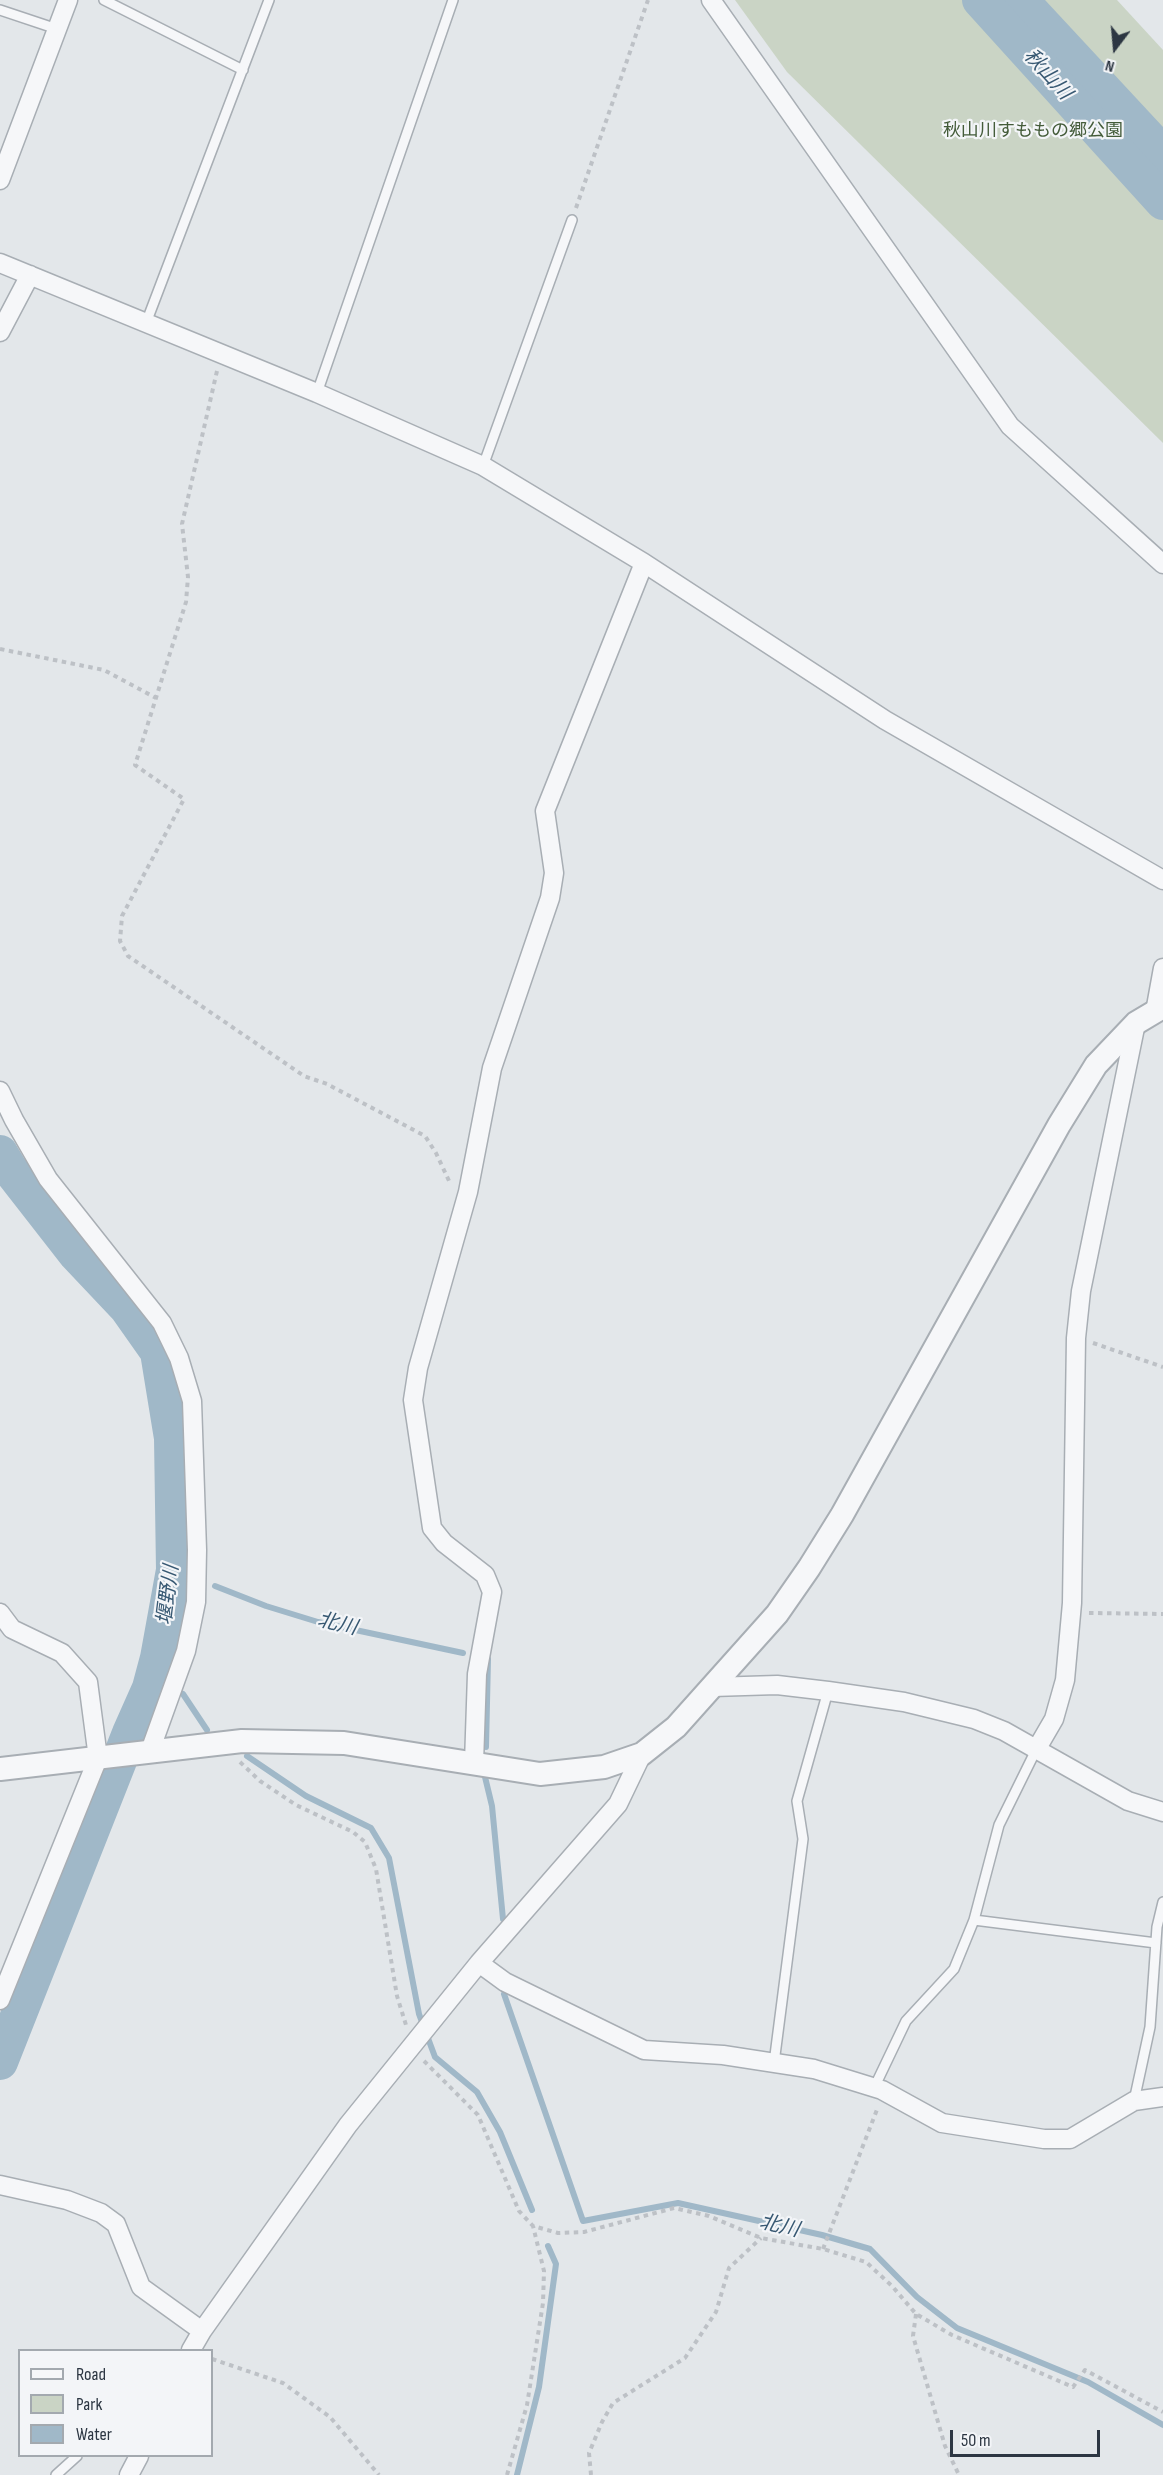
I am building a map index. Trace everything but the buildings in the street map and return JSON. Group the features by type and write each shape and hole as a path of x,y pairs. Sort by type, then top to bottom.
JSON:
{"street":[{"path":"0,180 68,0"},
{"path":"711,0 1010,426 1163,564"},
{"path":"0,263 317,393 483,466 644,563 885,720 1163,880"},
{"path":"0,332 30,275"},
{"path":"474,1763 477,1674 492,1592 485,1575 444,1543 432,1528 413,1400 418,1368 466,1198 492,1068 549,898 554,873 545,811 644,563"},
{"path":"1036,1750 1054,1719 1065,1680 1071,1614 1076,1338 1081,1291 1163,968"},
{"path":"0,1769 242,1741 344,1743 540,1774 604,1767 642,1754 676,1727 712,1687 777,1614 809,1568 842,1515 1059,1125 1096,1065 1151,1014"},
{"path":"0,1090 14,1120 48,1179 162,1323 180,1358 192,1401 197,1550 196,1602 186,1650 146,1752"},
{"path":"0,1613 12,1629 62,1653 88,1682 102,1757 0,2000"},
{"path":"712,1687 777,1685 828,1691 904,1702 974,1719 1004,1731 1128,1801 1163,1812"},
{"path":"192,2349 348,2125 479,1963 618,1804 642,1754"},
{"path":"479,1963 505,1982 644,2050 723,2055 814,2069 878,2089 942,2123 1044,2139 1070,2139 1134,2102 1163,2097"},
{"path":"0,2185 67,2200 101,2213 116,2224 141,2286 202,2331"},
{"path":"129,2475 138,2457"}],"lane":[{"path":"104,0 243,70"},
{"path":"147,323 269,0"},
{"path":"317,393 453,0"},
{"path":"0,10 57,29"},
{"path":"483,466 572,220"},
{"path":"774,2063 803,1839 797,1802 828,1691"},
{"path":"878,2089 906,2021 954,1969 975,1920 999,1826 1036,1750"},
{"path":"1134,2102 1150,2027 1156,1943 1163,1902"},
{"path":"975,1920 1156,1943"},
{"path":"56,2475 75,2457"}],"path":[{"path":"572,220 648,0"},
{"path":"221,353 182,524 188,577 186,602 135,765 184,799 122,916 120,941 128,956 304,1076 327,1084 425,1136 436,1153 449,1182 466,1198"},
{"path":"0,649 104,670 156,698"},
{"path":"1076,1338 1163,1367"},
{"path":"1071,1614 1163,1614"},
{"path":"220,1743 260,1781 296,1804 352,1832 365,1842 376,1869 397,1995 414,2043 428,2066 478,2115 519,2211 533,2226 544,2271 543,2303 527,2405 507,2475"},
{"path":"823,2249 874,2120 878,2089"},
{"path":"533,2226 558,2233 584,2232 674,2208 709,2216 760,2238 823,2249 866,2262 892,2286 916,2314 952,2335 1073,2387 1085,2370 1163,2412"},
{"path":"591,2475 589,2453 613,2403 685,2358 716,2312 729,2268 760,2238"},
{"path":"916,2314 913,2336 945,2446 959,2475"},
{"path":"213,2359 283,2383 330,2416 378,2475"}],"green space":[{"name":"秋山川すももの郷公園","path":"735,0 1117,0 1163,50 1163,443 787,72"}],"water":[{"path":"995,0 1045,0 1163,127 1163,184"}],"waterway":[{"name":"秋山川","path":"980,0 1163,202"},
{"name":"堰野川","path":"0,1153 9,1168 76,1254 127,1308 158,1352 172,1438 174,1570 158,1658 150,1688 130,1733 0,2062"},
{"name":"北川","path":"215,1586 266,1606 318,1622 463,1653"},
{"path":"164,1635 169,1651"},
{"name":"北川","path":"486,1747 488,1659"},
{"path":"183,1694 207,1730"},
{"path":"247,1756 306,1796 371,1828 389,1858 419,2014 435,2057 477,2092 500,2132 532,2210"},
{"name":"北川","path":"485,1777 492,1806 503,1919"},
{"name":"北川","path":"504,1994 583,2221 678,2203 822,2235 870,2249 917,2297 957,2328 1088,2382 1163,2425"},
{"path":"517,2475 539,2387 556,2264 548,2246"}]}
